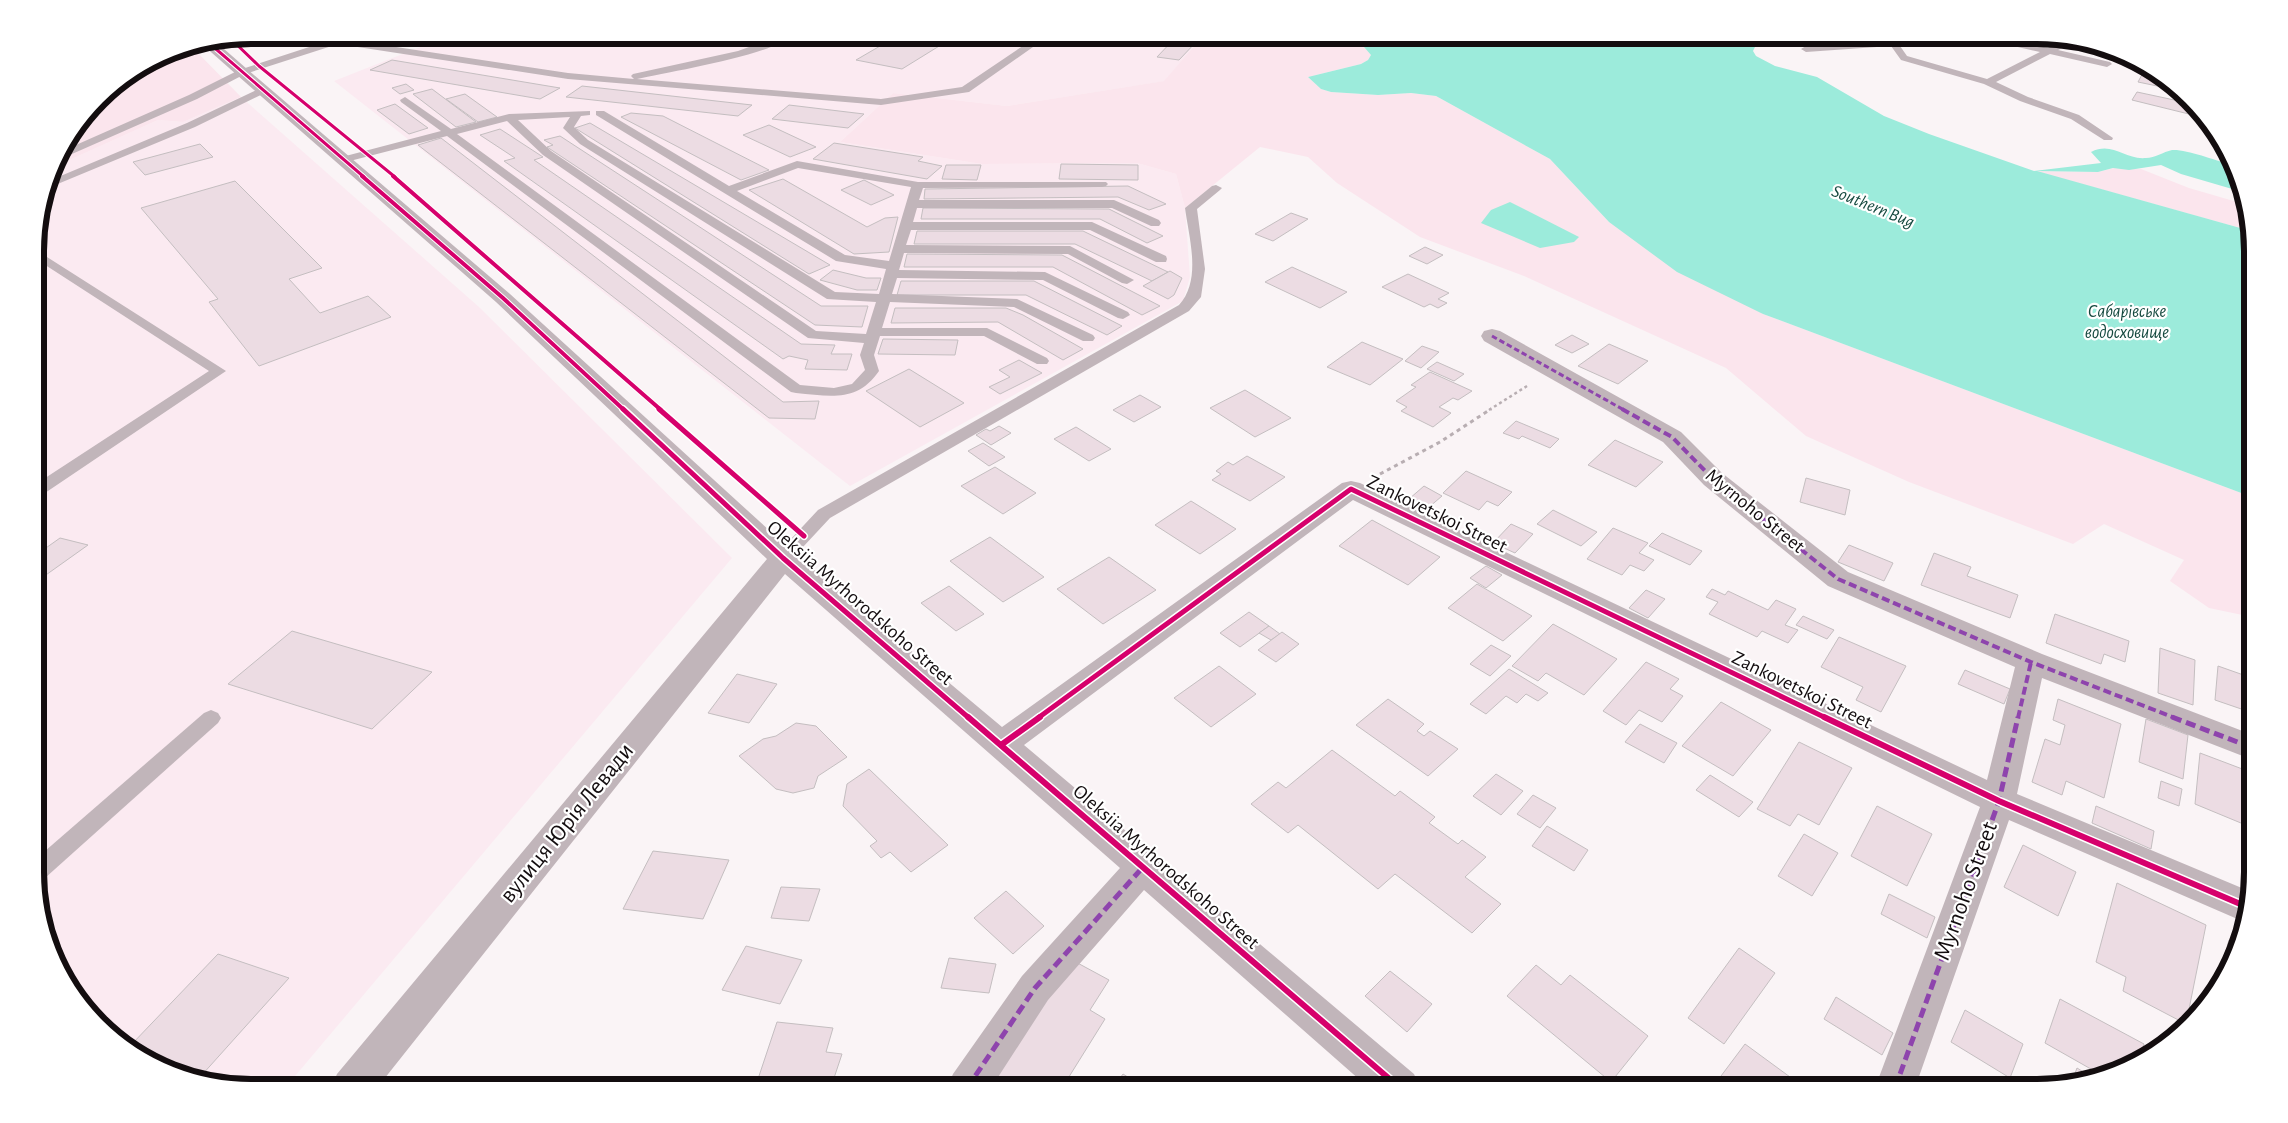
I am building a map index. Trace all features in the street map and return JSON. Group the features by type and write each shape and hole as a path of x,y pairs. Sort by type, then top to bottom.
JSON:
{"street":[{"path":"214,47 242,72"},
{"name":"Oleksiia Myrhorodskoho Street","path":"242,72 503,298 783,558 1390,1079"},
{"name":"Myrnoho Street","path":"1492,336 1672,437 1713,479 1838,579 2031,662 2244,745"},
{"path":"1001,745 1351,489"},
{"name":"Zankovetskoi Street","path":"1351,489 1999,801 2241,904"},
{"name":"вулиця Юрія Левади","path":"358,1079 783,558"},
{"name":"Myrnoho Street","path":"1898,1079 1999,801 2031,662"},
{"path":"973,1079 1035,988 1143,867"}],"lane":[{"path":"68,153 193,97 242,72 330,44"},
{"path":"359,44 568,76 881,102 965,90 1032,44"},
{"path":"619,80 724,57 772,44"},
{"path":"1806,49 1848,44"},
{"path":"1894,44 1904,58 1988,82 2024,99 2075,117 2108,138"},
{"path":"2010,44 2107,64"},
{"path":"1988,82 2061,46"},
{"path":"56,181 191,125 263,90"},
{"path":"405,100 796,389 834,392 857,387 872,371 867,355 918,185"},
{"path":"578,113 568,128 584,142 832,296 1018,303 1088,338"},
{"path":"600,113 841,258 893,270 1045,276 1123,315"},
{"path":"342,160 509,117 616,113"},
{"path":"509,117 547,153 812,335 873,336 988,332 1042,361"},
{"path":"728,190 797,164 918,185 1102,184"},
{"path":"783,558 824,514 1184,308 1194,297 1200,268 1191,208 1216,188"},
{"path":"913,204 1114,204 1155,223"},
{"path":"906,226 1092,226 1161,259"},
{"path":"899,249 1070,250 1127,280"},
{"path":"44,259 219,371 44,486"},
{"path":"44,865 211,718"}],"path":[{"path":"1351,489 1440,442 1552,370"}],"shaded area":[{"path":"428,44 1196,44 1165,81 1007,106 893,93 840,142 982,164 1137,163 1176,174 1185,208 1190,277 1183,301 850,486 334,81"},
{"path":"1196,44 1358,44 1371,55 1368,60 1361,64 1308,77 1321,89 1331,92 1378,95 1411,93 1436,96 1550,159 1609,222 1763,314 2244,494 2244,615 2209,608 2170,581 2184,560 2104,524 2073,544 1909,482 1806,436 1726,368 1524,276 1420,237 1337,183 1308,157 1260,147 1185,208 1176,174 1137,163 982,164 840,142 893,93 1007,106 1164,81"},
{"path":"196,51 241,97 183,122 158,120 64,163 71,147 95,114 114,95 147,71 184,55"},
{"path":"241,97 479,307 732,558 293,1079 237,1079 197,1072 147,1052 114,1028 95,1009 71,976 65,964 51,926 44,886 44,237 48,210 64,163 158,120 183,122"},
{"path":"2114,168 2141,169 2189,188 2238,202 2243,229 2035,171 2098,172"}],"water":[{"name":"Сабарівське водосховище","path":"1358,44 1766,44 1755,47 1753,51 1756,56 1775,66 1817,77 1884,116 2034,171 2101,163 2091,152 2099,149 2112,150 2138,158 2149,158 2172,150 2178,150 2224,163 2235,190 2181,174 2161,165 2129,170 2113,168 2098,172 2037,171 2243,229 2244,494 1763,314 1677,272 1609,222 1550,159 1436,96 1411,93 1378,95 1331,92 1321,89 1308,77 1361,64 1368,60 1371,55"},
{"path":"1510,202 1579,237 1574,242 1540,248 1481,223 1491,210"}],"building":[{"path":"884,44 942,44 902,69 856,60"},
{"path":"1169,44 1194,44 1179,60 1157,57"},
{"path":"392,60 560,88 540,99 370,70"},
{"path":"2143,73 2162,86 2162,87 2138,82"},
{"path":"406,84 414,90 400,94 392,88"},
{"path":"582,86 752,105 738,116 566,97"},
{"path":"432,89 476,122 456,127 413,94"},
{"path":"2137,92 2181,101 2194,115 2132,100"},
{"path":"465,94 497,117 478,122 446,99"},
{"path":"395,104 428,128 409,134 377,110"},
{"path":"789,105 864,114 848,128 772,119"},
{"path":"631,113 663,116 769,170 741,180 621,117"},
{"path":"590,123 830,265 809,274 575,128"},
{"path":"769,125 816,147 790,157 743,135"},
{"path":"500,129 543,157 534,160 801,344 835,345 831,354 852,354 847,370 805,369 808,360 789,356 783,359 504,161 515,158 480,135"},
{"path":"560,136 821,306 868,306 862,327 815,325 547,147 553,145 544,140"},
{"path":"441,138 783,402 819,401 815,419 769,418 418,145"},
{"path":"834,143 923,157 918,161 942,166 927,179 813,159"},
{"path":"200,144 213,157 145,175 133,162"},
{"path":"1061,164 1138,165 1138,180 1059,179"},
{"path":"946,165 981,165 977,180 942,179"},
{"path":"783,179 867,227 885,218 898,217 889,252 854,254 749,190"},
{"path":"864,180 894,195 871,205 841,190"},
{"path":"235,181 322,268 289,279 320,313 368,296 391,317 259,366 209,302 218,299 141,208"},
{"path":"1128,186 1166,204 1149,210 1118,197 924,199 925,189"},
{"path":"923,208 1109,209 1163,236 1147,243 1100,219 921,219"},
{"path":"1291,213 1308,219 1273,241 1255,234"},
{"path":"917,231 1083,231 1168,272 1152,281 1075,244 914,244"},
{"path":"1425,247 1443,255 1427,264 1409,256"},
{"path":"907,254 1062,255 1160,306 1142,315 1053,267 904,267"},
{"path":"1292,267 1347,292 1320,308 1265,282"},
{"path":"833,270 866,278 881,278 877,290 857,290 820,280"},
{"path":"1170,271 1182,278 1174,295 1168,299 1143,286"},
{"path":"1408,274 1449,293 1438,299 1447,303 1438,308 1430,304 1424,307 1382,287"},
{"path":"901,281 1034,281 1122,326 1107,335 1026,295 897,295"},
{"path":"895,308 1006,308 1023,315 1083,349 1063,360 998,322 891,323"},
{"path":"1572,335 1589,344 1572,353 1555,345"},
{"path":"883,339 958,340 955,355 878,354"},
{"path":"1362,342 1403,359 1370,385 1327,367"},
{"path":"1609,344 1648,361 1618,384 1578,366"},
{"path":"1422,346 1439,352 1421,368 1405,361"},
{"path":"1019,360 1042,373 1000,394 989,387 1010,377 999,370"},
{"path":"1437,362 1464,374 1454,381 1427,369"},
{"path":"909,369 964,403 920,427 866,391"},
{"path":"1430,372 1472,391 1458,400 1453,398 1439,407 1451,413 1433,427 1401,411 1407,407 1396,401 1416,387 1411,385"},
{"path":"1245,390 1291,418 1255,437 1210,408"},
{"path":"1140,395 1161,407 1134,422 1113,410"},
{"path":"1516,421 1559,439 1550,448 1522,436 1519,439 1503,433"},
{"path":"999,426 1011,433 991,445 976,435 986,429 990,431"},
{"path":"1076,427 1111,449 1089,461 1054,439"},
{"path":"1615,440 1663,462 1636,487 1588,465"},
{"path":"983,443 1005,457 989,466 968,451"},
{"path":"1247,456 1285,477 1250,501 1212,480 1221,474 1216,471 1228,462 1233,465"},
{"path":"995,467 1036,493 1003,514 961,486"},
{"path":"1466,471 1512,492 1498,506 1487,501 1479,510 1443,493"},
{"path":"1806,478 1850,490 1845,515 1800,502"},
{"path":"1424,486 1442,496 1428,508 1409,499"},
{"path":"1191,501 1236,529 1200,554 1155,525"},
{"path":"1553,510 1597,532 1581,546 1537,524"},
{"path":"1372,520 1440,557 1408,585 1339,546"},
{"path":"1511,524 1533,534 1515,553 1493,543"},
{"path":"1613,528 1648,543 1639,553 1654,560 1644,571 1630,565 1622,575 1587,559"},
{"path":"1662,533 1702,551 1690,565 1649,546"},
{"path":"990,537 1044,577 1003,602 950,561"},
{"path":"60,538 88,545 44,576 44,549"},
{"path":"1849,545 1893,563 1884,581 1838,562"},
{"path":"1934,553 1971,567 1967,576 2018,595 2010,618 1921,585"},
{"path":"1109,557 1156,590 1103,624 1057,589"},
{"path":"1486,566 1502,575 1486,588 1470,578"},
{"path":"1477,584 1532,616 1503,641 1448,608"},
{"path":"949,586 984,614 956,631 921,603"},
{"path":"1712,589 1725,595 1728,591 1768,610 1776,600 1796,609 1785,625 1798,630 1788,643 1762,631 1757,637 1709,614 1718,602 1706,597"},
{"path":"1646,590 1665,599 1648,618 1629,608"},
{"path":"1249,612 1269,626 1240,647 1220,633"},
{"path":"2055,614 2129,641 2125,662 2104,654 2101,664 2046,643"},
{"path":"1803,616 1834,630 1827,639 1796,625"},
{"path":"1553,624 1617,659 1584,695 1546,673 1538,681 1512,666"},
{"path":"1269,626 1280,634 1271,640 1259,633"},
{"path":"292,631 432,672 372,729 228,684"},
{"path":"1282,632 1299,644 1276,662 1258,650"},
{"path":"1839,637 1906,666 1881,712 1856,700 1863,687 1821,667"},
{"path":"1491,645 1511,656 1490,676 1470,664"},
{"path":"2160,648 2195,660 2193,705 2158,693"},
{"path":"1646,662 1679,679 1670,689 1683,696 1662,722 1639,710 1626,725 1603,711"},
{"path":"1219,666 1256,694 1211,727 1174,698"},
{"path":"2218,666 2244,675 2244,710 2215,700"},
{"path":"1509,669 1548,693 1538,701 1526,694 1517,703 1506,696 1486,714 1470,704"},
{"path":"1965,670 2010,689 2004,704 1958,684"},
{"path":"737,674 777,684 749,723 708,713"},
{"path":"1388,699 1424,724 1417,731 1424,736 1430,731 1458,749 1428,776 1356,725"},
{"path":"2058,699 2121,724 2104,798 2066,781 2062,795 2032,782 2045,739 2060,745 2065,725 2053,720"},
{"path":"1721,702 1771,730 1733,776 1682,746"},
{"path":"2146,719 2188,735 2183,779 2139,762"},
{"path":"796,723 816,726 847,757 818,776 814,788 793,793 776,789 739,756 763,739 776,736"},
{"path":"1640,724 1677,743 1664,763 1625,742"},
{"path":"1799,742 1852,768 1819,825 1798,814 1790,826 1757,809"},
{"path":"1332,750 1395,796 1400,791 1435,817 1429,823 1458,844 1462,840 1486,857 1465,877 1501,904 1472,933 1395,874 1378,889 1298,825 1288,833 1251,804 1278,782 1286,788"},
{"path":"2200,753 2244,770 2244,824 2195,804"},
{"path":"869,769 948,845 911,872 890,852 881,858 870,846 877,841 843,806 847,784"},
{"path":"1496,774 1523,791 1501,815 1473,796"},
{"path":"1710,775 1753,802 1739,817 1696,790"},
{"path":"2161,781 2182,789 2179,806 2158,798"},
{"path":"1533,795 1556,808 1540,828 1517,814"},
{"path":"1877,806 1932,834 1907,886 1851,856"},
{"path":"2096,806 2154,831 2151,849 2092,823"},
{"path":"1547,826 1588,850 1574,871 1532,846"},
{"path":"1804,834 1838,853 1812,896 1778,876"},
{"path":"2023,845 2076,872 2058,916 2004,887"},
{"path":"653,851 729,860 703,919 623,909"},
{"path":"2117,883 2206,925 2188,1015 2181,1021 2123,991 2126,977 2096,962"},
{"path":"781,887 820,889 809,921 771,918"},
{"path":"1006,891 1044,926 1013,954 974,918"},
{"path":"1889,894 1935,917 1927,938 1881,914"},
{"path":"2229,940 2232,942 2221,968"},
{"path":"746,946 802,960 780,1004 722,990"},
{"path":"1739,948 1775,973 1724,1044 1688,1018"},
{"path":"218,954 289,978 203,1073 159,1058 134,1042"},
{"path":"949,958 996,964 989,993 941,988"},
{"path":"1072,960 1109,980 1090,1010 1105,1019 1068,1079 989,1079"},
{"path":"1536,965 1561,985 1570,975 1648,1036 1613,1079 1607,1079 1507,996"},
{"path":"1390,971 1432,1004 1407,1032 1365,996"},
{"path":"1836,997 1893,1033 1882,1055 1824,1019"},
{"path":"2060,999 2144,1044 2141,1052 2094,1071 2045,1043"},
{"path":"1965,1010 2023,1044 2010,1078 1951,1042"},
{"path":"777,1022 833,1028 826,1052 842,1054 834,1079 758,1079"},
{"path":"1745,1044 1793,1079 1719,1079"},
{"path":"2077,1068 2086,1073 2078,1075 2074,1076"},
{"path":"1123,1074 1131,1079 1119,1079"}],"marked path":[{"path":"1492,336 1672,437 1713,479 1838,579 2031,662 2244,745"},
{"path":"1898,1079 1999,801 2031,662"},
{"path":"973,1079 1035,988 1143,867"}],"cycle path":[{"path":"236,44 259,66 367,153 804,536"},
{"path":"214,47 503,298 783,558 1390,1079"},
{"path":"1001,745 1351,489 1999,801 2241,904"}],"water label":[{"name":"Southern Bug","path":"1873,207"}]}
